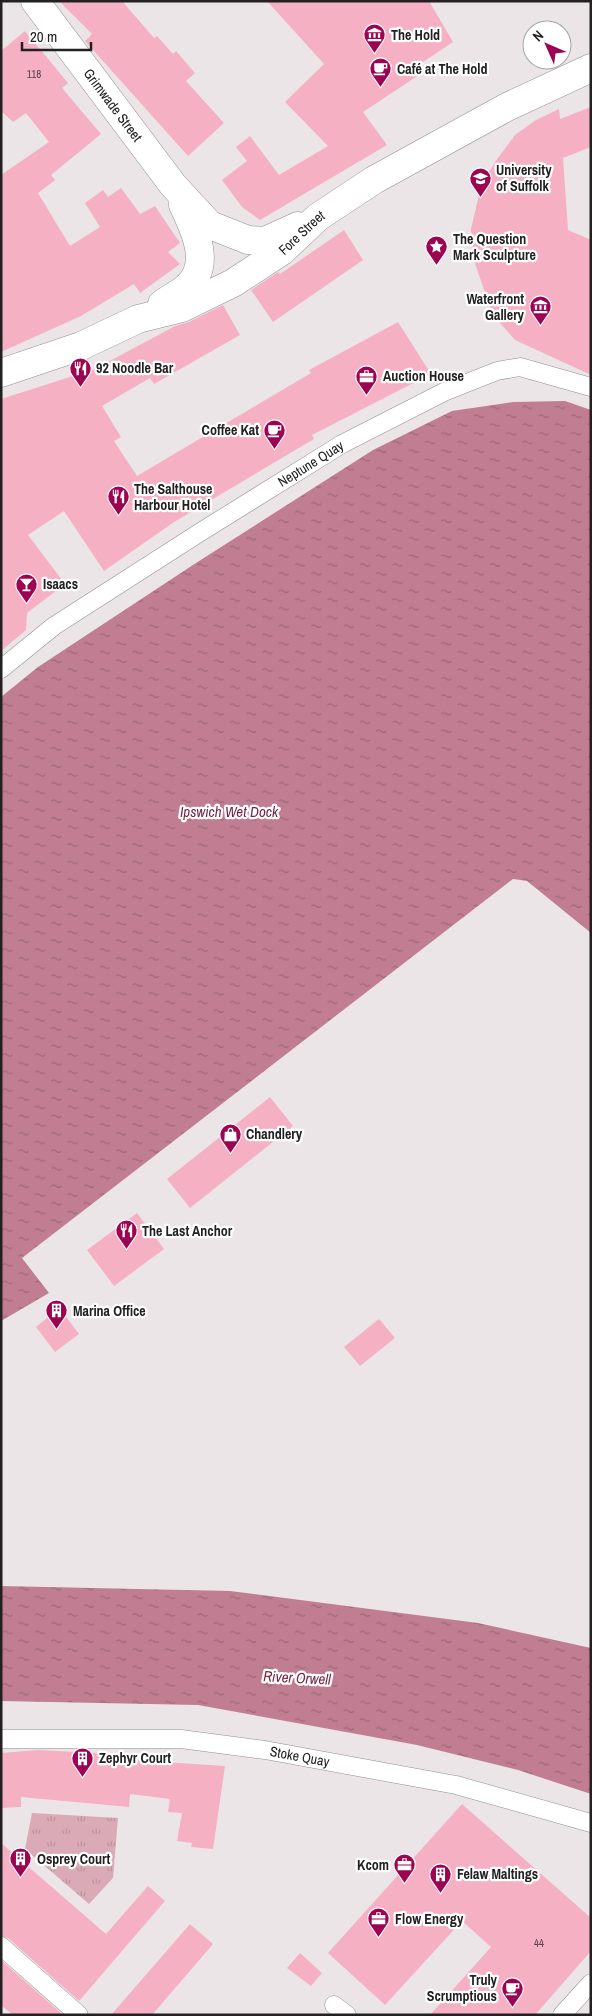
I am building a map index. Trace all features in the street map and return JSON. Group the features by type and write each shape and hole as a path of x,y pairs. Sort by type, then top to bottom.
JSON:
{"main road":[{"name":"Grimwade Street","path":"35,1 173,185 210,225 248,240 264,241 318,217"},
{"name":"Fore Street","path":"1,373 81,346 138,319 182,308 233,283 282,251 318,217 374,180 507,107 591,68"},
{"name":"Grimwade Street","path":"138,319 189,285 197,272 201,253 195,230 173,185"}],"street":[{"name":"Neptune Quay","path":"1,668 54,626 342,444 444,392 497,371 520,367 591,387"},
{"name":"Stoke Quay","path":"1,1739 181,1740 264,1750 456,1785 591,1822"},
{"path":"1,1946 79,2015"},
{"path":"562,2015 591,1983"}],"green space":[{"path":"32,1813 118,1818 113,1878 89,1904 25,1849"}],"water":[{"name":"Ipswich Wet Dock","path":"565,401 591,410 591,933 527,881 513,879 22,1258 49,1293 1,1321 1,697 38,667 373,450 452,411 513,402"},
{"name":"River Orwell","path":"1,1586 230,1591 478,1623 591,1648 591,1794 518,1770 417,1745 198,1705 1,1701"}],"building":[{"path":"59,1 122,1 154,38 157,36 173,54 176,51 195,73 186,81 224,123 188,156 85,41 92,34"},
{"path":"267,1 429,1 453,42 417,66 422,73 363,112 387,145 260,220 242,207 222,180 247,161 236,147 250,136 279,175 328,146 285,102 324,64"},
{"path":"25,31 68,83 62,88 101,134 51,175 55,180 38,193 70,246 100,227 85,203 103,190 108,197 121,188 140,214 155,206 180,243 168,252 180,264 140,293 134,284 81,316 1,352 1,175 49,142 26,113 13,122 1,111 1,51"},
{"path":"591,107 591,147 563,158 568,230 591,240 591,375 515,340 493,315 474,261 471,229 481,186 495,162 515,135 536,120 559,109 560,119"},
{"path":"344,230 363,260 273,322 251,290 278,272 280,274"},
{"path":"223,305 240,335 154,384 150,378 102,406 121,437 114,441 137,476 311,373 309,370 398,322 431,374 312,435 314,439 174,522 104,571 64,511 28,535 65,584 27,613 26,630 1,651 1,399 95,369 175,326 189,322"},
{"name":"Chandlery","path":"270,1097 293,1126 190,1208 167,1179"},
{"name":"The Last Anchor","path":"137,1213 164,1249 114,1286 87,1250"},
{"name":"Marina Office","path":"52,1314 56,1319 64,1314 79,1334 55,1352 36,1327"},
{"path":"379,1319 395,1338 360,1366 344,1347"},
{"path":"38,1750 133,1755 132,1760 225,1766 213,1849 191,1847 192,1843 177,1841 182,1813 168,1812 170,1799 130,1794 129,1807 21,1797 21,1807 1,1808 1,1753"},
{"path":"462,1804 591,1918 591,1951 535,2015 430,2015 491,1947 462,1921 385,2005 328,1953"},
{"path":"1,1843 106,1934 148,1886 165,1901 79,2001 8,1938 1,1936"},
{"path":"190,1924 213,1944 152,2015 111,2015"},
{"path":"300,1953 322,1973 311,1986 287,1968"},
{"path":"1,1960 63,2015 13,2015 1,2005"}],"place":[{"name":"The Hold","path":"375,54"},
{"name":"Café at The Hold","path":"381,88"},
{"name":"University of Suffolk","path":"480,197"},
{"name":"The Question Mark Sculpture","path":"437,266"},
{"name":"Waterfront Gallery","path":"540,326"},
{"name":"92 Noodle Bar","path":"80,387"},
{"name":"Auction House","path":"367,395"},
{"name":"Coffee Kat","path":"275,449"},
{"name":"The Salthouse Harbour Hotel","path":"118,516"},
{"name":"Isaacs","path":"27,603"},
{"name":"Chandlery","path":"230,1153"},
{"name":"The Last Anchor","path":"126,1250"},
{"name":"Marina Office","path":"57,1330"},
{"name":"Zephyr Court","path":"83,1777"},
{"name":"Osprey Court","path":"21,1878"},
{"name":"Kcom","path":"405,1884"},
{"name":"Felaw Maltings","path":"441,1893"},
{"name":"Flow Energy","path":"379,1938"},
{"name":"Truly Scrumptious","path":"513,2007"}]}
